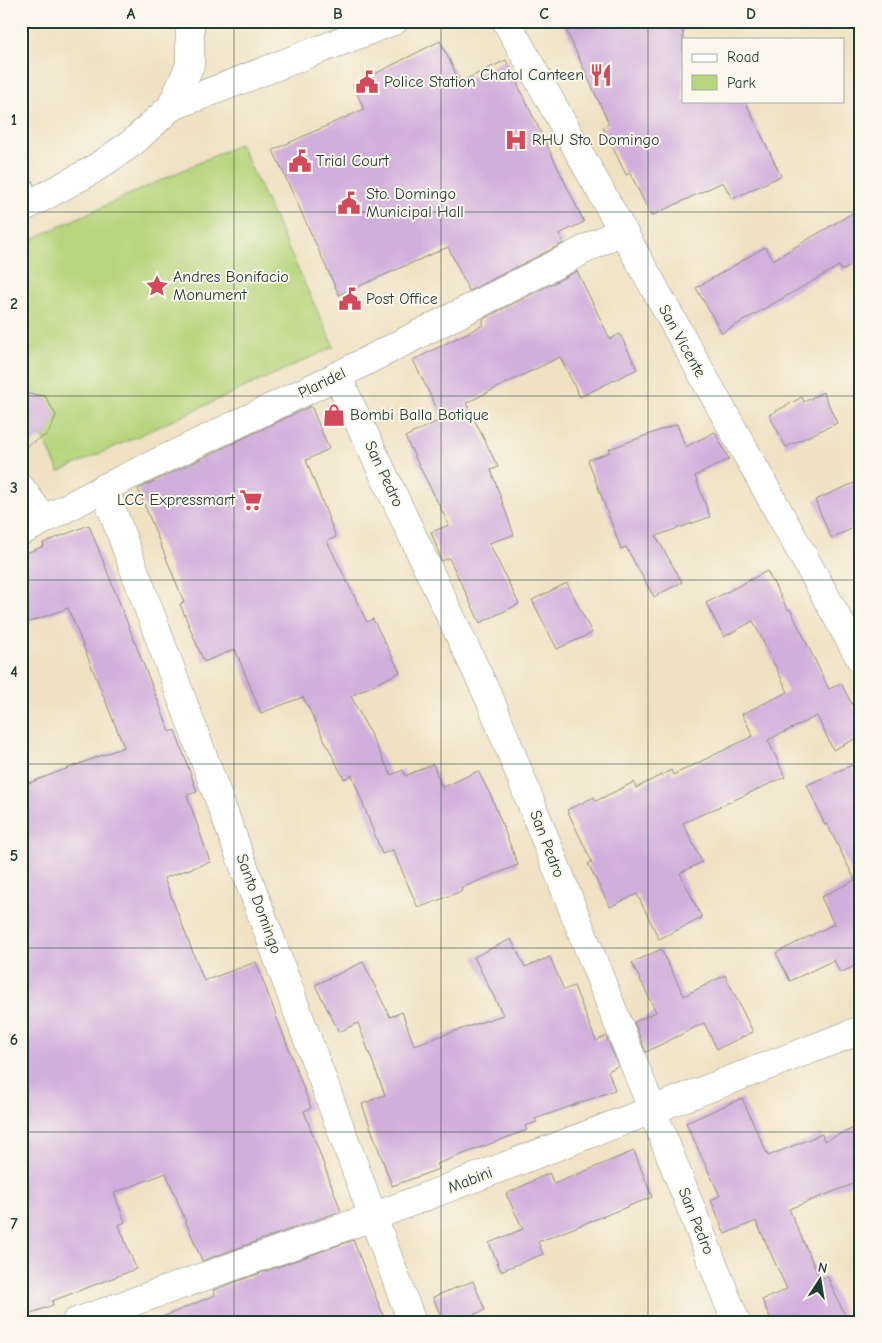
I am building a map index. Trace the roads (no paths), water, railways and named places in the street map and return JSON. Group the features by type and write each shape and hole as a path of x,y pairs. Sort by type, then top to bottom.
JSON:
{"street":[{"path":"171,107 190,65 190,21"},
{"path":"24,198 92,171 132,143 171,107 394,21"},
{"name":"San Vicente","path":"506,21 861,660"},
{"name":"Plaridel","path":"32,526 104,488 337,376 621,231"},
{"name":"San Pedro","path":"337,376 491,702 736,1322"},
{"path":"21,488 32,526"},
{"name":"Santo Domingo","path":"104,488 375,1216 412,1322"},
{"name":"Mabini","path":"76,1322 375,1216 861,1030"}],"place":[{"name":"Chatol Canteen","path":"601,75"},
{"name":"Police Station","path":"367,82"},
{"name":"RHU Sto. Domingo","path":"516,140"},
{"name":"Trial Court","path":"300,161"},
{"name":"Sto. Domingo Municipal Hall","path":"349,203"},
{"name":"Andres Bonifacio Monument","path":"157,286"},
{"name":"Post Office","path":"350,299"},
{"name":"Bombi Balla Botique","path":"334,415"},
{"name":"LCC Expressmart","path":"251,500"}]}
